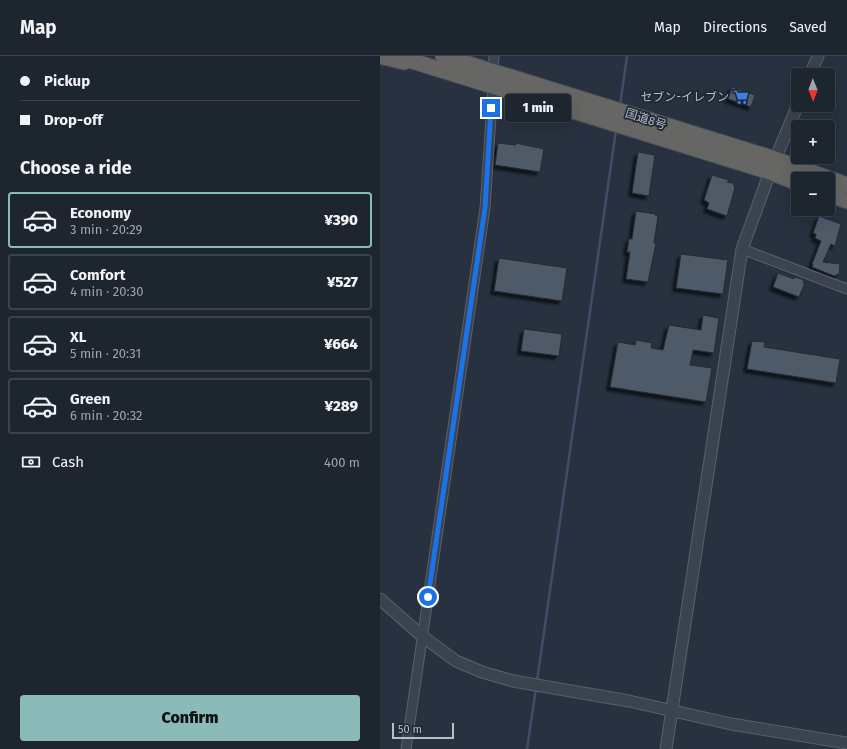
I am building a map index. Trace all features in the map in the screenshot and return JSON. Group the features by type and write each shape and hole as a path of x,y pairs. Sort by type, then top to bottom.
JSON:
{"highway":[{"path":"380,56 444,63"},
{"name":"国道8号","path":"396,56 444,63 494,63 581,106"},
{"name":"国道8号","path":"444,63 493,87 581,106 773,166 847,185"},
{"name":"国道8号","path":"773,166 791,178"},
{"path":"835,197 847,201"}],"street":[{"path":"813,68 818,56"},
{"path":"406,749 485,208 493,87"},
{"path":"666,749 742,249 795,112"},
{"path":"742,249 847,290"},
{"path":"380,599 422,636 456,661 512,681 630,701 731,724 847,743"}],"building":[{"name":"セブン-イレブン","path":"732,87 755,95 751,107 728,99"},
{"path":"498,143 516,145 516,143 544,149 540,172 495,165"},
{"path":"638,152 655,155 649,196 632,193"},
{"path":"712,175 729,180 727,182 733,183 735,188 727,216 707,209 709,203 704,200"},
{"path":"636,211 655,214 658,216 654,243 656,243 648,282 626,279 630,252 627,252 629,239 632,239"},
{"path":"819,216 841,224 835,246 831,244 823,262 840,264 839,274 834,276 812,267 821,241 815,238 816,234 813,233"},
{"path":"681,254 728,260 723,294 676,288"},
{"path":"499,258 567,268 562,301 494,291"},
{"path":"778,273 794,279 795,277 804,280 803,283 805,283 799,297 773,287"},
{"path":"703,315 719,318 714,353 693,350 690,365 712,368 706,402 610,387 618,342 635,345 636,340 652,343 651,348 663,350 669,325 701,330"},
{"path":"524,329 562,334 559,356 521,351"},
{"path":"752,341 765,342 764,347 840,359 836,383 747,369"}],"waterway":[{"path":"620,105 627,56"},
{"path":"537,681 616,130"},
{"path":"527,749 536,688"}],"place":[{"name":"セブン-イレブン","path":"741,97"}],"route":[{"path":"428,597 485,208 491,108"}]}
